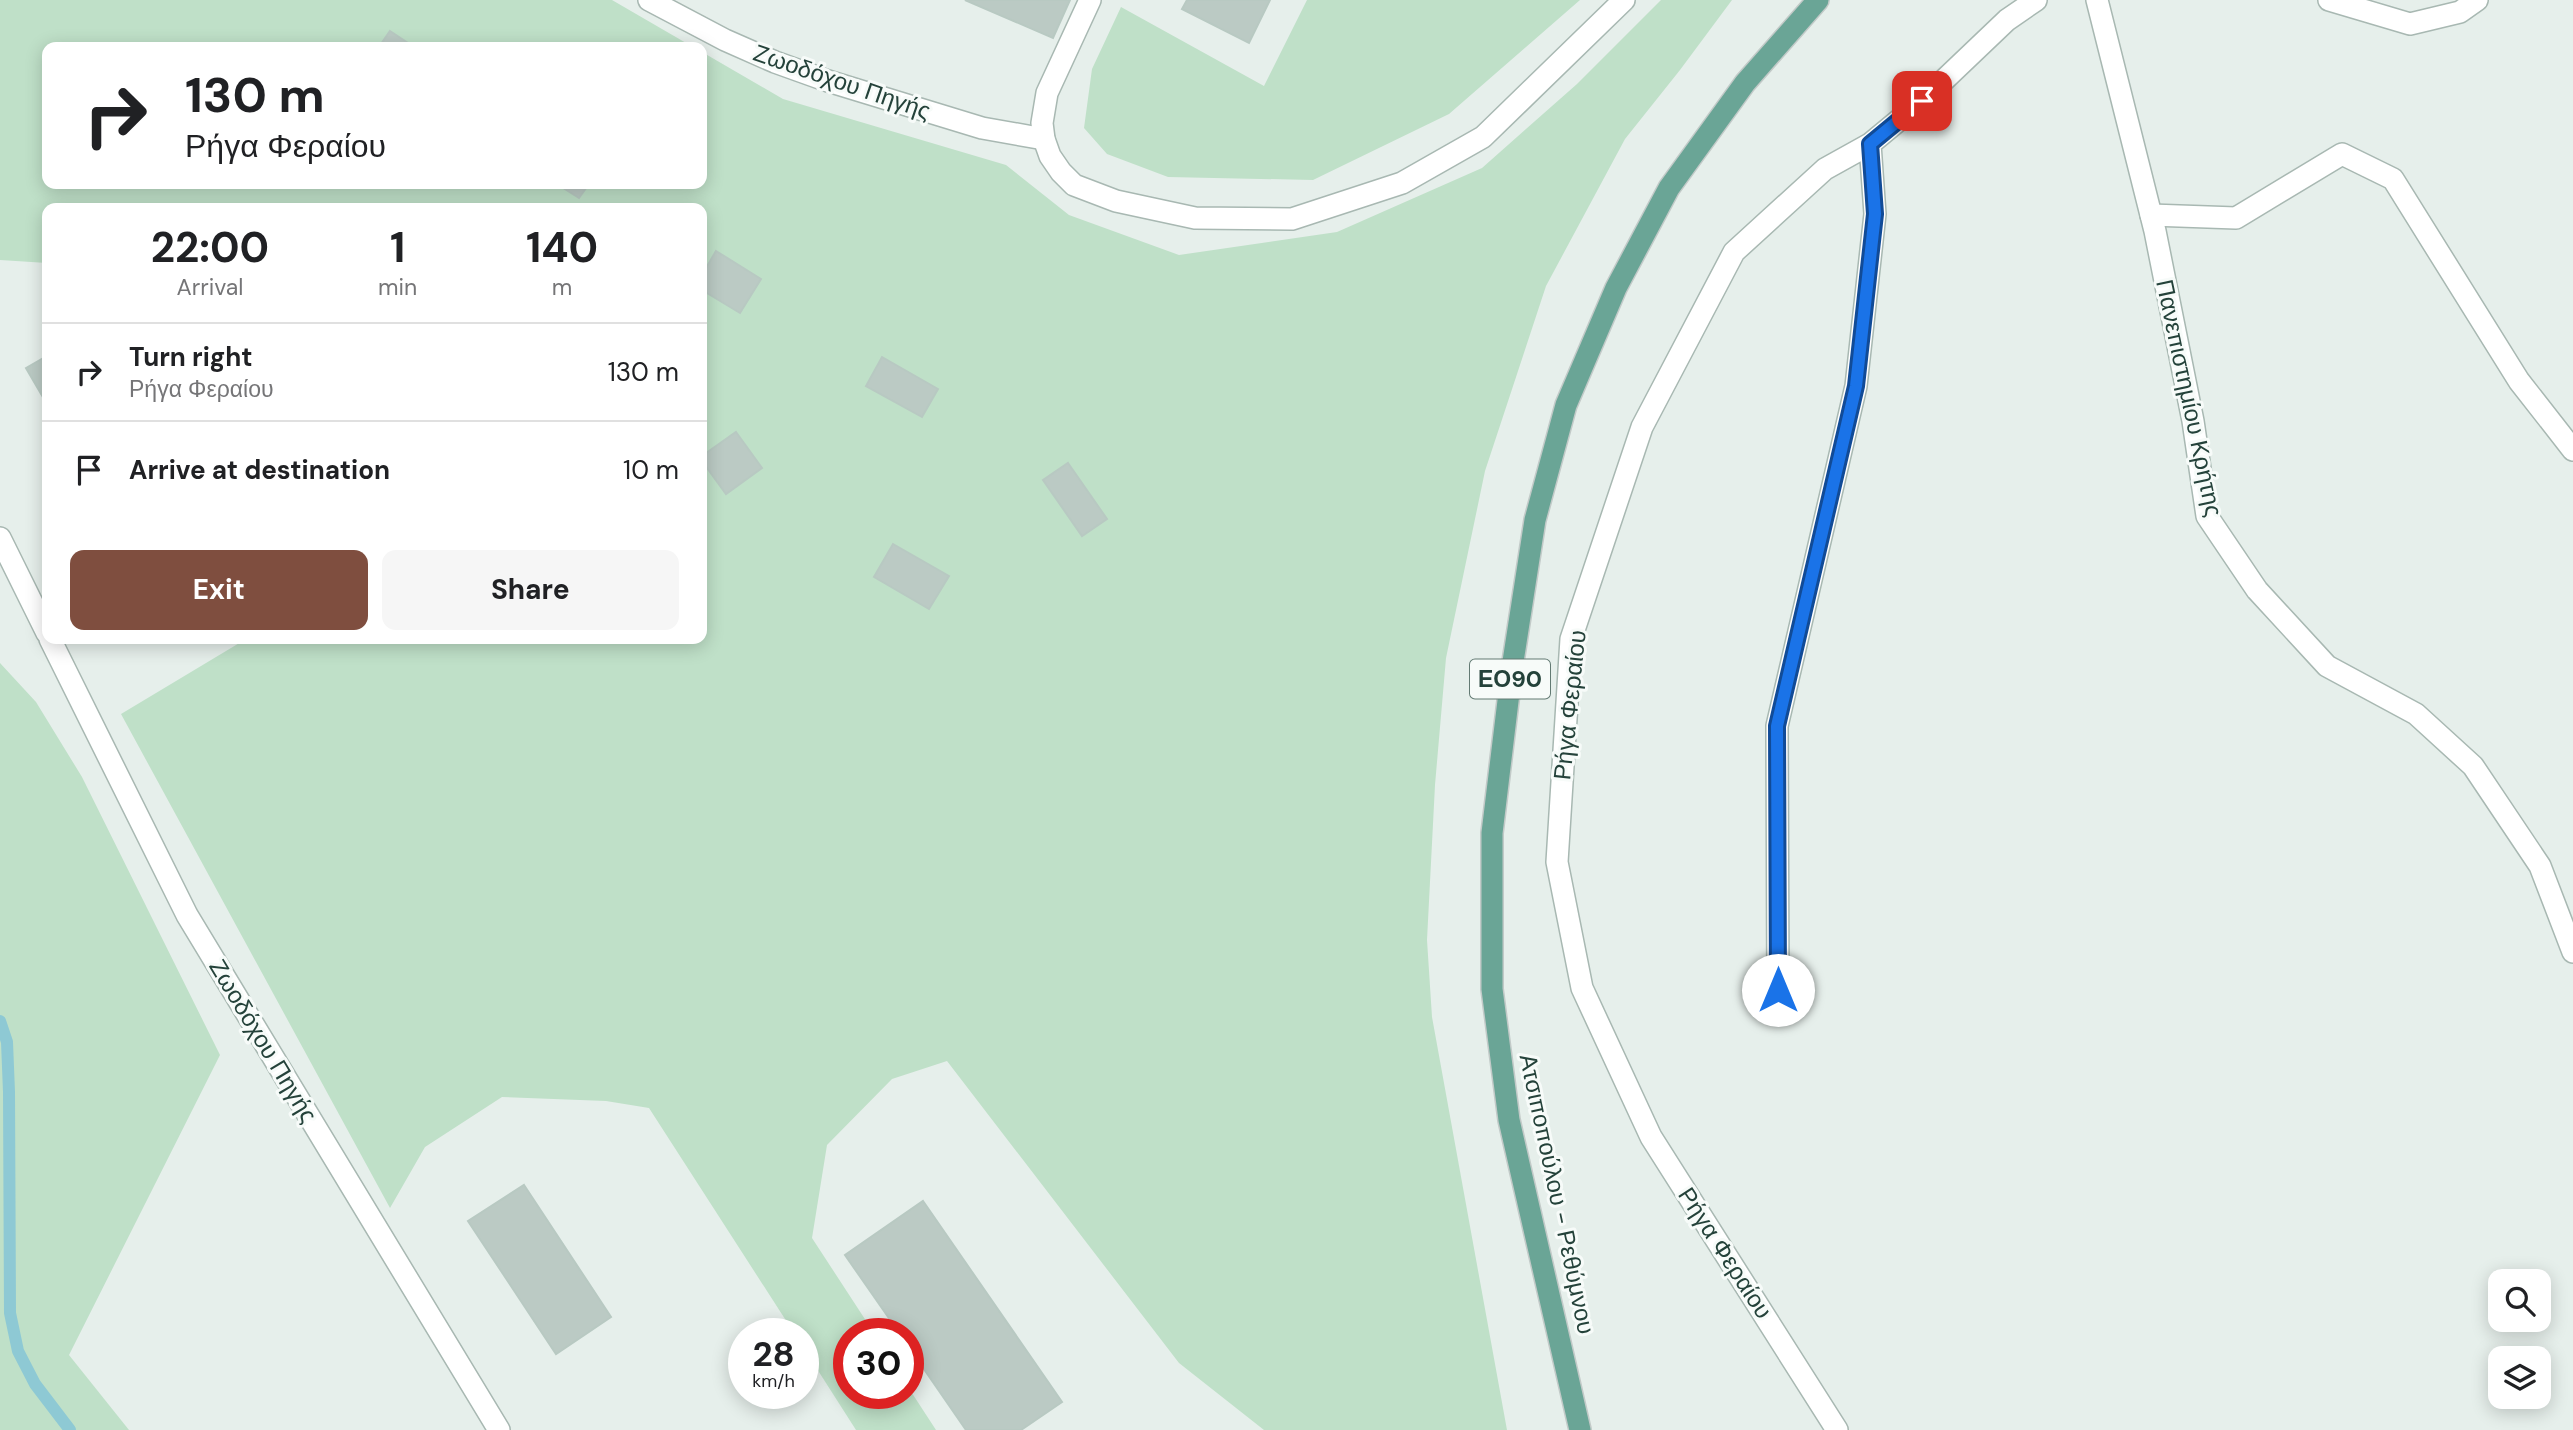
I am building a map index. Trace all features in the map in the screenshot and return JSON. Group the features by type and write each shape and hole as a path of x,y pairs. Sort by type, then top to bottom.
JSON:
{"main road":[{"name":"Ατσιποπούλου - Ρεθύμνου","path":"1580,1430 1509,1120 1492,989 1492,834 1512,668 1533,533 1566,405 1616,288 1669,188 1745,83 1818,0"}],"street":[{"name":"Ζωοδόχου Πηγής","path":"649,0 725,40 828,81 982,128 1044,138"},
{"path":"1090,0 1047,93 1042,123 1044,138 1050,156 1060,172 1074,185 1116,201 1195,218 1292,219 1402,183 1483,137 1625,0"},
{"name":"Ρήγα Φεραίου","path":"1837,1430 1651,1137 1582,988 1557,862 1571,639 1642,427 1734,252 1825,169 1870,144 1922,101 2007,20 2036,0"},
{"name":"Πανεπιστημίου Κρήτης","path":"2097,0 2151,215 2193,421 2207,516 2257,590 2327,666 2416,714 2473,766 2540,866 2573,952"},
{"path":"2329,0 2410,24 2460,12 2477,0"},
{"path":"1778,990 1777,726 1856,386 1875,214 1870,144"},
{"path":"2151,215 2236,218 2342,154 2393,179 2519,381 2573,450"},
{"path":"0,538 42,623"},
{"name":"Ζωοδόχου Πηγής","path":"52,644 187,915 499,1430"}],"green space":[{"path":"0,0 612,0 684,42 42,42 42,189 707,189 707,55 783,99 1006,165 1069,215 1179,255 1337,232 1482,168 1577,84 1661,0 1732,0 1625,139 1546,286 1485,471 1446,658 1435,785 1427,940 1432,1017 1507,1430 1264,1430 1179,1363 947,1061 892,1079 827,1145 812,1238 864,1318 833,1318 833,1394 819,1372 819,1318 784,1318 649,1108 606,1101 502,1097 425,1147 390,1208 121,714 238,644 707,644 707,203 42,203 42,263 0,260"},
{"path":"1307,0 1580,0 1449,114 1313,180 1168,177 1107,154 1084,128 1092,69 1121,7 1264,86"},
{"path":"0,663 36,702 82,777 220,1055 69,1355 129,1430 0,1430"},
{"path":"843,1409 922,1409 936,1430 856,1430"}],"building":[{"path":"965,0 1070,0 1053,38"},
{"path":"1187,0 1270,0 1249,43 1182,9"},
{"path":"390,31 406,42 382,42"},
{"path":"565,189 585,189 579,198"},
{"path":"716,251 761,279 740,313 707,293 707,266"},
{"path":"882,357 938,389 922,417 866,386"},
{"path":"42,359 42,395 26,368"},
{"path":"736,432 762,468 726,494 707,468 707,452"},
{"path":"1068,463 1107,519 1082,536 1043,480"},
{"path":"893,544 949,576 929,609 874,577"},
{"path":"524,1185 611,1317 556,1354 468,1221"},
{"path":"923,1201 1062,1402 1021,1430 966,1430 924,1369 924,1318 889,1318 845,1255"}],"waterway":[{"path":"0,1021 7,1042 9,1092 10,1313 18,1351 35,1384 70,1430"}],"route":[{"path":"1778,990 1777,726 1856,386 1875,214 1870,144 1922,101"}]}
